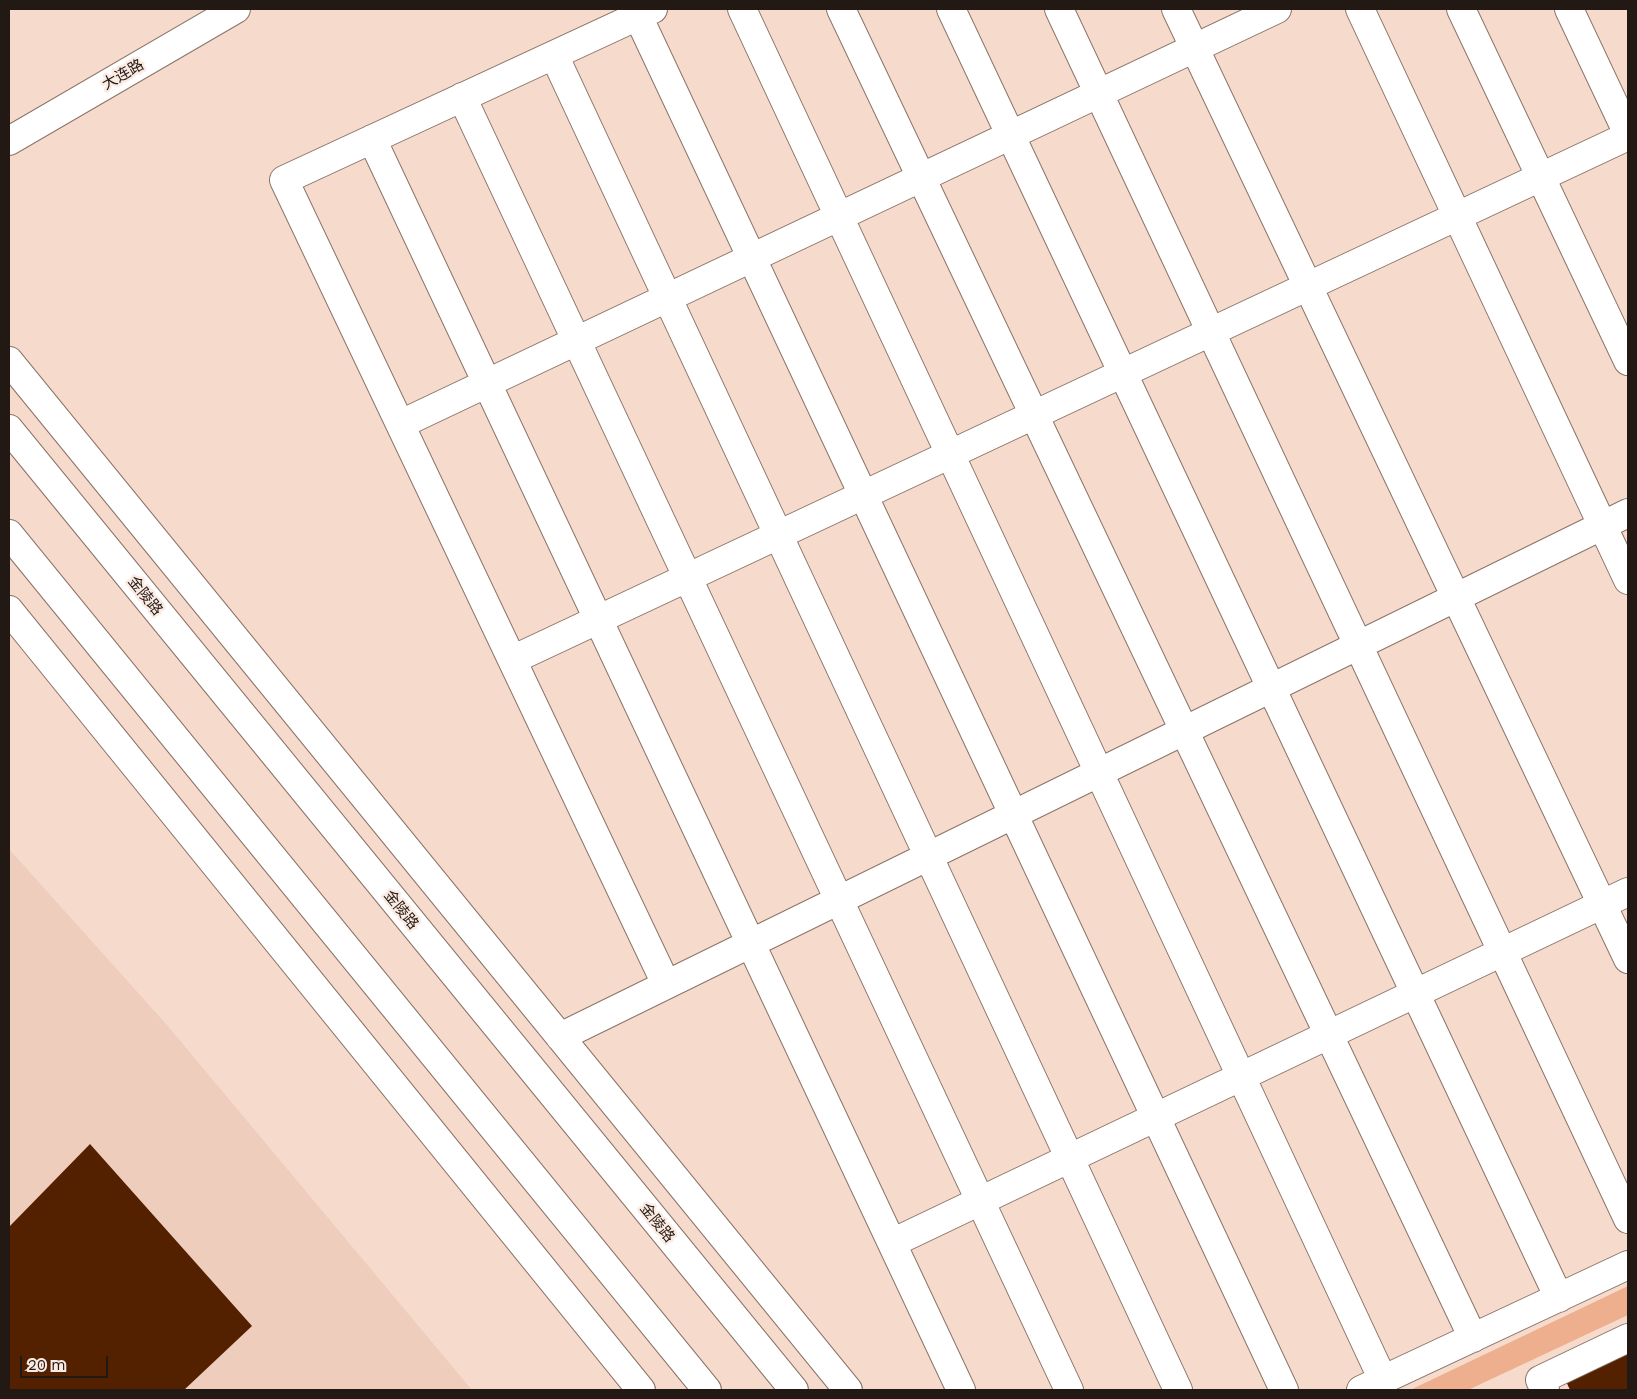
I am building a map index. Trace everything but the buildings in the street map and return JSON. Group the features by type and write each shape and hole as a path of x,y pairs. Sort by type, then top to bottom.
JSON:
{"street":[{"name":"大连路","path":"9,141 236,9"},
{"path":"742,9 1241,1076 1372,1385 1628,1265"},
{"path":"841,9 1473,1338"},
{"path":"951,9 1558,1298"},
{"path":"1059,9 1628,1219"},
{"path":"1176,9 1628,959"},
{"path":"400,424 1277,9"},
{"path":"1360,9 1628,580"},
{"path":"1461,9 1628,361"},
{"path":"512,660 1628,135 1569,9"},
{"path":"666,984 284,180 645,12 752,258 1284,1390"},
{"path":"554,55 1178,1390"},
{"path":"462,97 1069,1390"},
{"path":"372,139 960,1390"},
{"path":"9,361 848,1390"},
{"name":"金陵路","path":"9,429 794,1390"},
{"path":"560,1036 1628,513"},
{"path":"9,534 706,1390"},
{"path":"9,610 642,1390"},
{"path":"892,1243 1628,892"},
{"path":"1545,1390 1540,1380 1628,1338"}],"shaded area":[{"path":"9,849 167,1025 472,1390 9,1390"},
{"path":"1628,1286 1628,1315 1468,1390 1410,1390"}]}
